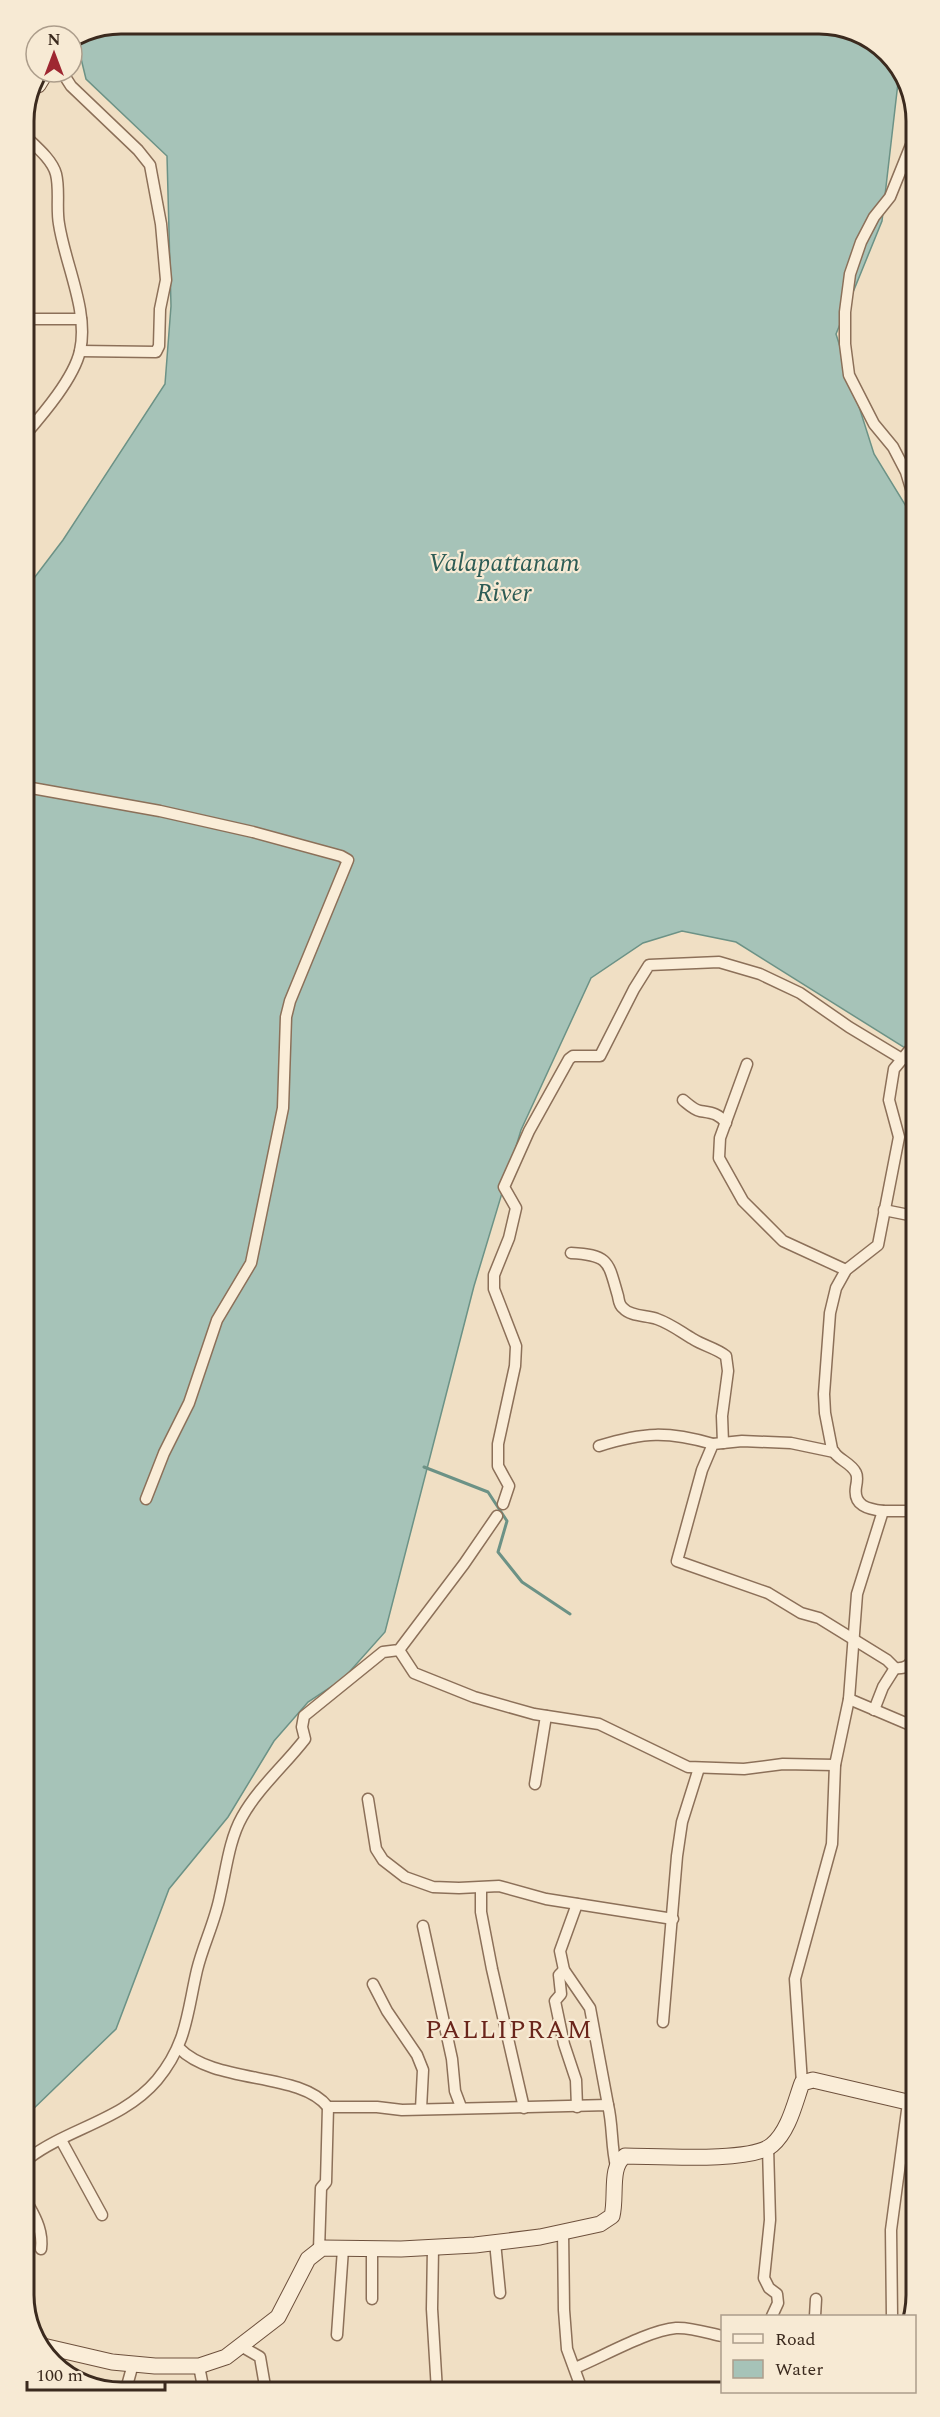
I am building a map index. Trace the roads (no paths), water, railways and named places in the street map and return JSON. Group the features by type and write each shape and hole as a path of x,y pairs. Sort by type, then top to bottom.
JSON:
{"main road":[{"path":"56,2352 112,2362 155,2366 199,2366 226,2357 278,2317 308,2259 322,2248 401,2250 495,2242 564,2232 600,2224 612,2216 618,2160 625,2156 705,2157 752,2154 768,2147 785,2127 802,2083 813,2080 832,2083 905,2101"}],"street":[{"path":"70,84 138,150 150,165 161,224 165,280 160,309 159,346 156,352 80,351"},
{"path":"35,147 53,167 56,174 57,216 81,319 80,351 68,379 35,422"},
{"path":"905,160 890,197 874,217 861,242 850,274 845,312 845,345 849,375 874,424 893,447 905,470"},
{"path":"35,319 81,319"},
{"path":"35,789 160,811 253,832 341,856 348,860 290,1001 286,1017 283,1108 251,1263 217,1320 189,1403 164,1453 146,1499"},
{"path":"503,1504 509,1485 498,1466 498,1444 515,1365 516,1346 494,1289 494,1275 509,1238 516,1208 504,1187 529,1131 569,1059 573,1056 600,1056 634,989 649,965 719,962 760,974 800,993 849,1027 902,1059"},
{"path":"905,1055 894,1069 889,1100 899,1137 878,1245 846,1270 836,1288 830,1313 824,1394 828,1433 834,1452 857,1474 855,1496 859,1504 869,1509 905,1511"},
{"path":"747,1064 720,1138 718,1158 743,1201 783,1241 846,1270"},
{"path":"684,1100 698,1111 709,1111 720,1116 726,1123"},
{"path":"885,1210 905,1214"},
{"path":"571,1253 593,1254 606,1263 613,1275 621,1307 628,1312 664,1322 726,1356 728,1371 718,1443 702,1470 677,1561 768,1593 801,1613 819,1618 888,1660 896,1668 905,1668"},
{"path":"599,1446 630,1436 654,1434 682,1435 718,1443 742,1441 791,1443 834,1452"},
{"path":"802,2083 795,1979 832,1844 835,1765 849,1699 857,1594 883,1511"},
{"path":"34,2155 102,2121 130,2103 156,2080 178,2048 189,2016 197,1970 216,1914 233,1842 242,1818 268,1781 305,1739 302,1727 304,1716 383,1652 399,1650 465,1564 496,1516"},
{"path":"399,1650 414,1673 474,1697 546,1716 599,1724 688,1767 744,1769 783,1764 835,1765"},
{"path":"874,1710 883,1687 896,1668"},
{"path":"849,1699 905,1722"},
{"path":"536,1784 546,1716"},
{"path":"663,2022 674,1919 677,1856 699,1767"},
{"path":"368,1799 375,1849 383,1860 405,1876 433,1887 499,1886 546,1899 674,1919"},
{"path":"480,1887 481,1912 492,1970 524,2108"},
{"path":"578,1904 560,1951 564,1970 590,2008 613,2124 613,2153 616,2166"},
{"path":"423,1926 452,2059 455,2091 461,2107"},
{"path":"564,1970 559,1974 561,1994 555,2001 564,2044 576,2080 578,2107"},
{"path":"373,1984 387,2012 417,2055 423,2070 421,2109"},
{"path":"178,2048 186,2055 210,2067 301,2089 320,2097 328,2108 326,2182 321,2188 319,2250"},
{"path":"328,2108 524,2108 608,2105"},
{"path":"61,2140 102,2215"},
{"path":"892,2315 891,2230 905,2145"},
{"path":"768,2147 770,2220 764,2278 769,2288 777,2294 778,2304 772,2315"},
{"path":"34,2215 42,2240 41,2250"},
{"path":"564,2232 567,2349 579,2382"},
{"path":"495,2242 500,2293"},
{"path":"433,2247 432,2309 436,2382"},
{"path":"372,2248 372,2299"},
{"path":"337,2335 343,2249"},
{"path":"815,2315 816,2299"},
{"path":"575,2368 623,2346 674,2328 686,2328 721,2336"},
{"path":"241,2346 260,2357 264,2382"},
{"path":"128,2382 133,2364"},
{"path":"199,2366 202,2382"}],"water":[{"name":"Valapattanam River","path":"122,34 824,35 835,36 862,46 880,60 891,73 898,85 882,221 836,334 874,454 905,505 905,1048 736,942 682,931 643,943 591,978 521,1130 474,1286 385,1632 343,1679 308,1702 274,1741 228,1817 169,1889 116,2029 34,2108 35,577 63,540 165,384 171,306 167,156 86,79 84,43 110,35"}],"waterway":[{"path":"424,1467 488,1492 507,1521 498,1552 522,1582 570,1614"}],"district":[{"name":"PALLIPRAM","path":"509,2029"}]}
